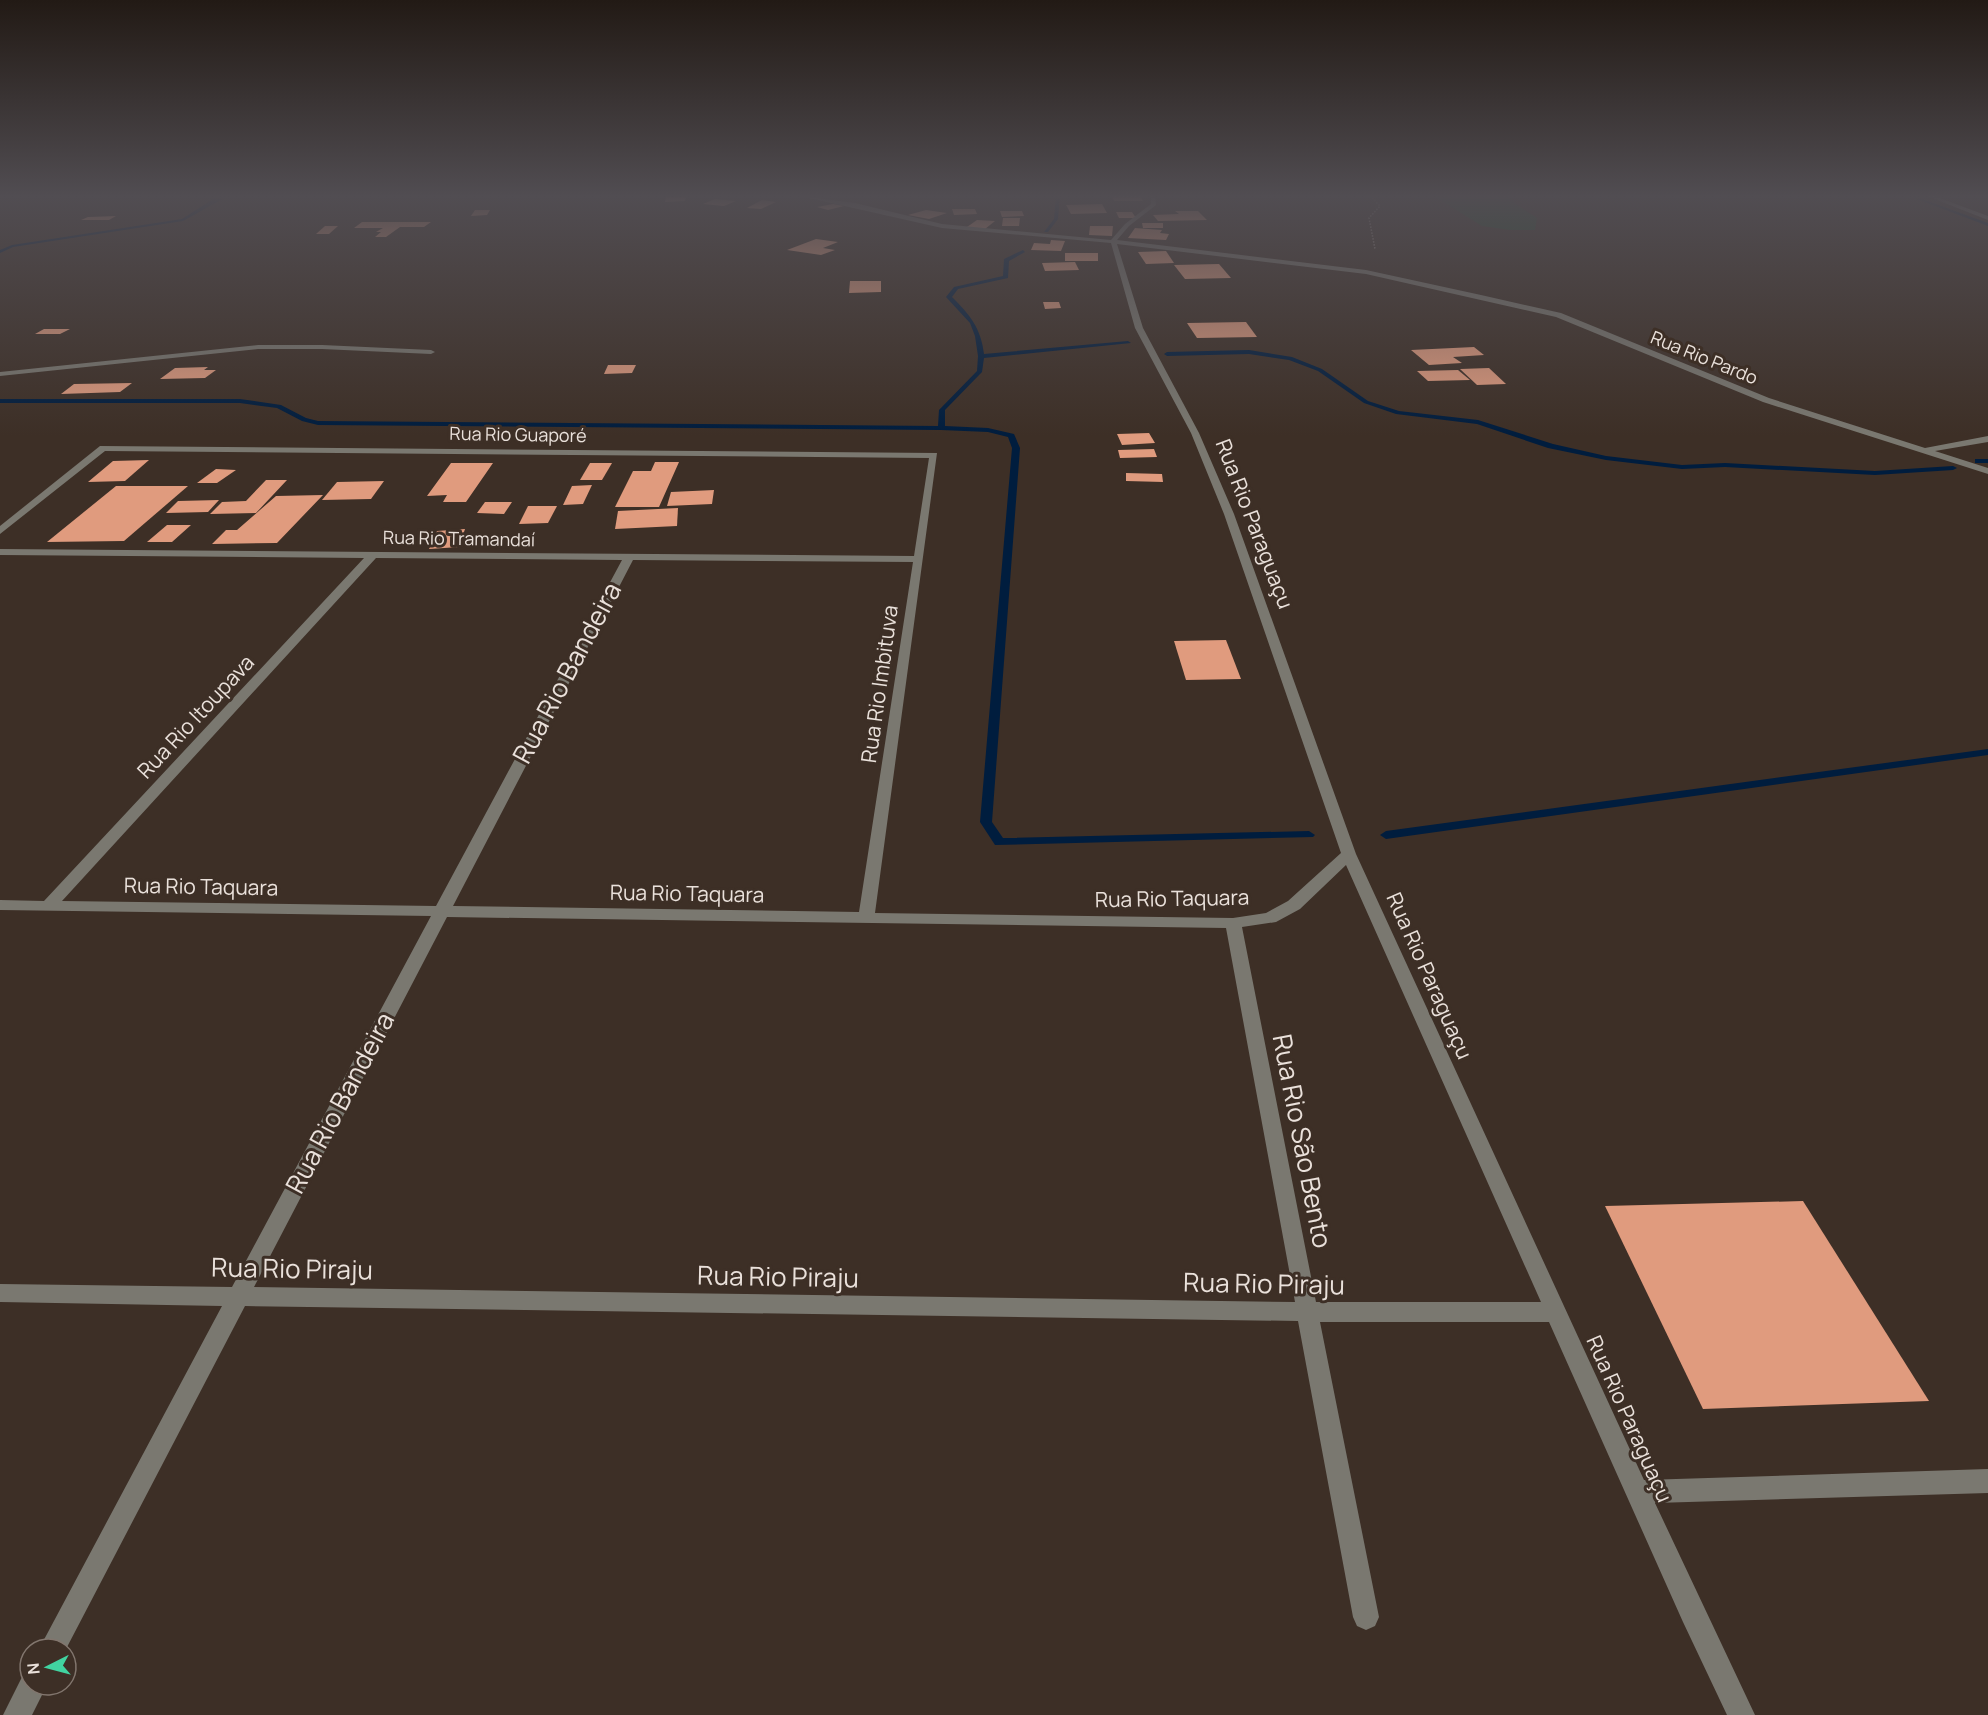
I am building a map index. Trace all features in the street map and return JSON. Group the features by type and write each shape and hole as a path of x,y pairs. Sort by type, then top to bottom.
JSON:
{"street":[{"name":"Rua Rio Paraguaçu","path":"1123,276 1139,328 1195,433 1229,514 1349,854 1741,1715"},
{"name":"Rua Rio Pardo","path":"1384,276 1558,315 1606,333 1667,362 1766,400 1988,471"},
{"path":"0,374 54,371 156,356 258,347 431,351"},
{"path":"1924,451 1988,439"},
{"name":"Rua Rio Guaporé","path":"0,531 103,448 934,456"},
{"name":"Rua Rio Imbituva","path":"866,918 934,456"},
{"name":"Rua Rio Tramandaí","path":"0,552 918,559"},
{"name":"Rua Rio Itoupava","path":"48,906 374,554"},
{"name":"Rua Rio Bandeira","path":"58,1637 629,557"},
{"name":"Rua Rio Taquara","path":"0,905 1233,923 1270,918 1294,905 1349,854"},
{"name":"Rua Rio São Bento","path":"1233,923 1366,1617"},
{"name":"Rua Rio Piraju","path":"0,1293 1308,1312 1556,1312"},
{"path":"1638,1492 1988,1481"},
{"path":"17,1715 27,1697"}],"building":[{"path":"1183,276 1229,276 1231,278 1185,279"},
{"path":"850,281 881,281 881,292 849,293"},
{"path":"1043,302 1059,302 1061,308 1045,309"},
{"path":"1246,322 1257,337 1197,338 1187,323"},
{"path":"44,329 70,329 60,334 35,334"},
{"path":"1474,347 1484,355 1453,357 1462,363 1429,365 1411,350"},
{"path":"608,365 636,365 632,373 604,374"},
{"path":"208,367 204,370 216,370 205,378 160,379 175,368"},
{"path":"1489,368 1506,384 1477,385 1460,369"},
{"path":"1458,370 1470,380 1428,381 1417,371"},
{"path":"132,383 120,392 61,394 74,384"},
{"path":"1149,433 1155,443 1122,445 1117,434"},
{"path":"1154,449 1157,457 1120,458 1118,450"},
{"path":"149,460 125,481 88,482 113,461"},
{"path":"655,462 679,462 659,507 615,507 633,471 651,471"},
{"path":"451,463 493,463 466,502 443,502 447,495 427,496"},
{"path":"590,463 612,463 602,480 580,480"},
{"path":"216,469 236,470 217,483 197,483"},
{"path":"1126,473 1162,474 1163,482 1126,481"},
{"path":"266,480 287,480 256,513 210,514 222,502 246,501"},
{"path":"384,481 371,499 322,500 337,482"},
{"path":"592,485 583,504 563,505 572,486"},
{"path":"116,486 188,486 124,541 47,542"},
{"path":"714,490 712,504 667,506 671,492"},
{"path":"323,495 277,543 212,544 226,530 237,530 276,496"},
{"path":"219,500 208,512 166,513 178,501"},
{"path":"485,502 512,502 504,514 477,513"},
{"path":"528,506 557,506 548,523 519,524"},
{"path":"678,508 677,526 615,529 618,511"},
{"path":"167,525 191,525 172,542 147,542"},
{"path":"465,529 459,547 429,549 437,531"},
{"path":"1226,640 1241,679 1186,680 1174,641"},
{"path":"1803,1201 1929,1401 1703,1409 1605,1206"}],"waterway":[{"path":"981,356 976,329 949,297 956,288 1006,276"},
{"path":"981,356 1128,343"},
{"path":"1167,354 1249,352 1290,358 1320,370 1366,402 1398,413 1478,422 1551,446 1606,458 1682,467 1725,465 1875,473 1953,468"},
{"path":"941,428 942,410 980,371 981,356"},
{"path":"0,401 240,401 279,406 304,420 318,423 941,428"},
{"path":"941,428 988,430 1011,436 1016,448 986,822 999,842 1309,835"},
{"path":"1978,461 1988,461"},
{"path":"1386,835 1988,752"}]}
